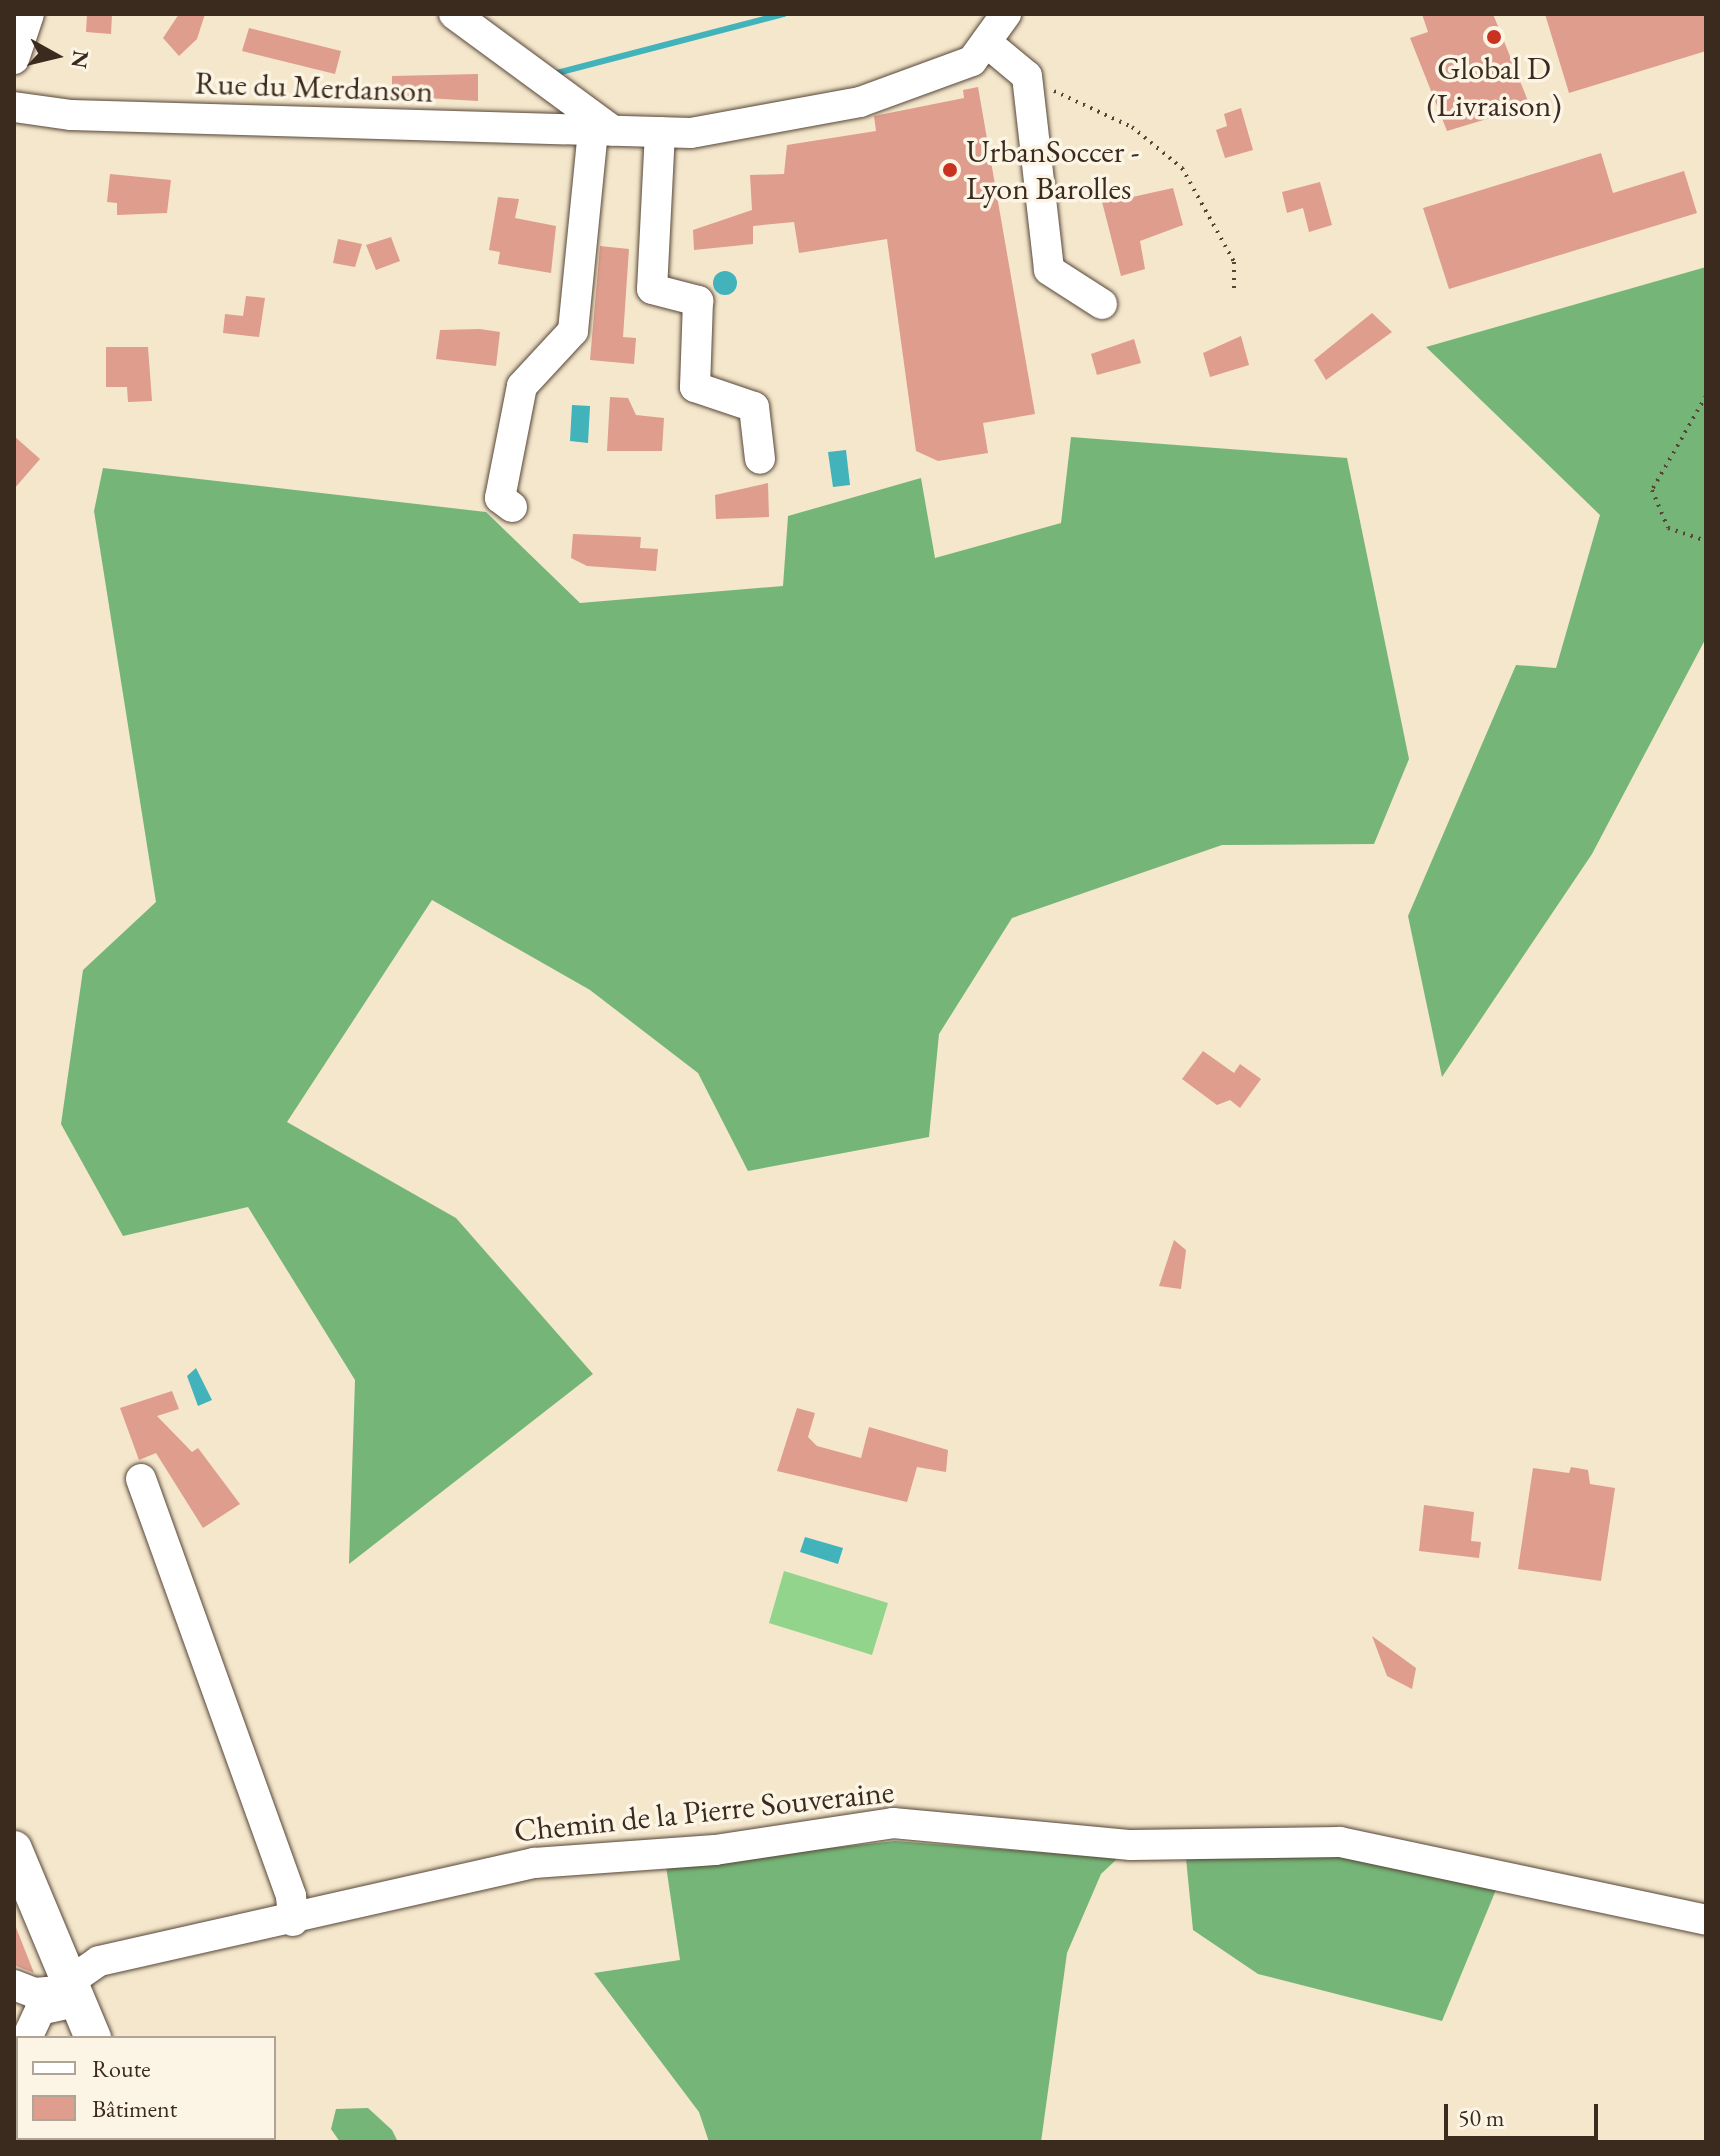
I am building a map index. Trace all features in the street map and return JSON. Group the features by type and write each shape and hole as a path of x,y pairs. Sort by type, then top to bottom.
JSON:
{"main road":[{"path":"14,1849 64,2004"},
{"path":"14,1879 64,2004 91,2036"}],"street":[{"path":"14,59 29,14"},
{"path":"454,14 603,131 573,331 522,386 500,498 512,507"},
{"name":"Rue du Merdanson","path":"14,107 71,115 603,131 660,132 774,123 860,102 972,61 1006,14"},
{"path":"986,42 1027,76 1049,270 1102,304"},
{"path":"660,132 652,289 698,301 695,387 754,407 760,459"},
{"path":"141,1479 291,1896 293,1921"},
{"name":"Chemin de la Pierre Souveraine","path":"28,2036 40,2010 64,2004 99,1961 293,1921 546,1861 715,1850 893,1823 1131,1845 1340,1842 1706,1920"},
{"path":"14,1985 64,2004"}],"path":[{"path":"1027,76 1132,127 1182,168 1234,262 1234,294"},
{"path":"1706,396 1652,490 1668,528 1706,541"}],"green space":[{"path":"1706,267 1706,638 1592,854 1442,1077 1408,916 1516,665 1556,668 1600,515 1426,347"},
{"path":"1071,437 1347,458 1409,759 1374,844 1222,845 1012,918 939,1034 929,1137 748,1171 698,1073 590,990 432,900 287,1122 456,1218 593,1374 349,1564 355,1380 248,1207 123,1236 61,1124 83,970 156,902 94,511 103,468 486,512 580,603 783,586 788,516 921,478 935,558 1061,523"},
{"path":"784,1571 888,1603 872,1655 769,1623"},
{"path":"895,1841 1118,1858 1101,1874 1067,1953 1041,2142 709,2142 699,2112 594,1973 680,1960 666,1866"},
{"path":"1340,1842 1500,1880 1442,2021 1258,1974 1193,1930 1185,1848"},
{"path":"368,2108 392,2130 398,2142 340,2142 331,2129 336,2109"}],"water":[{"path":"725,271 734,274 737,283 734,292 725,295 716,292 713,283 716,274"},
{"path":"572,405 590,406 588,443 570,441"},
{"path":"846,450 850,485 833,487 828,452"},
{"path":"196,1368 212,1400 198,1406 187,1376"},
{"path":"805,1537 843,1548 838,1564 800,1552"}],"building":[{"path":"87,14 112,14 111,34 86,32"},
{"path":"179,14 205,14 197,39 179,56 163,38"},
{"path":"1422,14 1493,14 1530,106 1447,131 1410,38 1428,32"},
{"path":"1545,14 1706,14 1706,51 1569,93"},
{"path":"249,28 341,51 335,74 242,51"},
{"path":"478,74 478,101 392,96 392,76"},
{"path":"978,87 1035,414 983,423 988,453 938,461 916,451 887,239 799,253 794,222 753,226 753,244 694,250 693,230 752,210 750,175 784,174 787,145 876,131 874,116 964,98 963,90"},
{"path":"1241,108 1253,150 1225,158 1216,130 1227,126 1224,114"},
{"path":"1601,153 1613,193 1684,171 1697,213 1449,289 1423,208"},
{"path":"110,174 171,180 167,213 117,215 117,203 107,202"},
{"path":"1320,182 1332,225 1309,232 1303,208 1287,213 1282,192"},
{"path":"1122,188 1128,198 1173,188 1183,225 1140,241 1145,269 1121,276 1100,194"},
{"path":"498,197 519,199 515,218 556,226 551,273 498,264 500,252 489,250"},
{"path":"391,237 400,261 376,270 366,245"},
{"path":"338,239 362,244 355,267 333,263"},
{"path":"600,246 629,249 623,337 636,338 634,364 590,360"},
{"path":"246,296 265,298 259,337 223,333 225,314 243,316"},
{"path":"1372,313 1392,332 1326,380 1314,360"},
{"path":"440,330 500,332 496,366 436,359"},
{"path":"1241,336 1249,365 1210,377 1203,353"},
{"path":"1134,339 1141,363 1097,375 1091,354"},
{"path":"106,347 148,347 152,401 128,402 127,387 106,387"},
{"path":"610,397 628,398 636,415 664,418 662,451 607,451"},
{"path":"14,436 40,459 14,489"},
{"path":"768,483 769,517 716,519 715,495"},
{"path":"573,534 641,537 640,548 658,549 656,571 587,566 571,558"},
{"path":"1203,1051 1234,1073 1240,1064 1261,1079 1240,1108 1230,1100 1217,1105 1182,1079"},
{"path":"1174,1240 1186,1250 1181,1289 1159,1286"},
{"path":"172,1391 179,1409 157,1416 192,1452 198,1448 240,1504 203,1528 156,1453 139,1460 120,1408"},
{"path":"797,1408 815,1413 808,1437 817,1446 861,1458 869,1427 948,1450 946,1472 917,1467 907,1502 777,1471"},
{"path":"1571,1467 1588,1470 1590,1484 1615,1488 1601,1581 1518,1569 1533,1468 1569,1473"},
{"path":"1424,1505 1474,1512 1471,1541 1481,1542 1479,1558 1419,1551"},
{"path":"1372,1636 1416,1668 1412,1689 1387,1676"},
{"path":"15,1925 34,1973 14,1965"}],"waterway":[{"path":"557,73 784,14"}],"place":[{"name":"Global D (Livraison)","path":"1494,37"},
{"name":"UrbanSoccer - Lyon Barolles","path":"950,170"}]}
